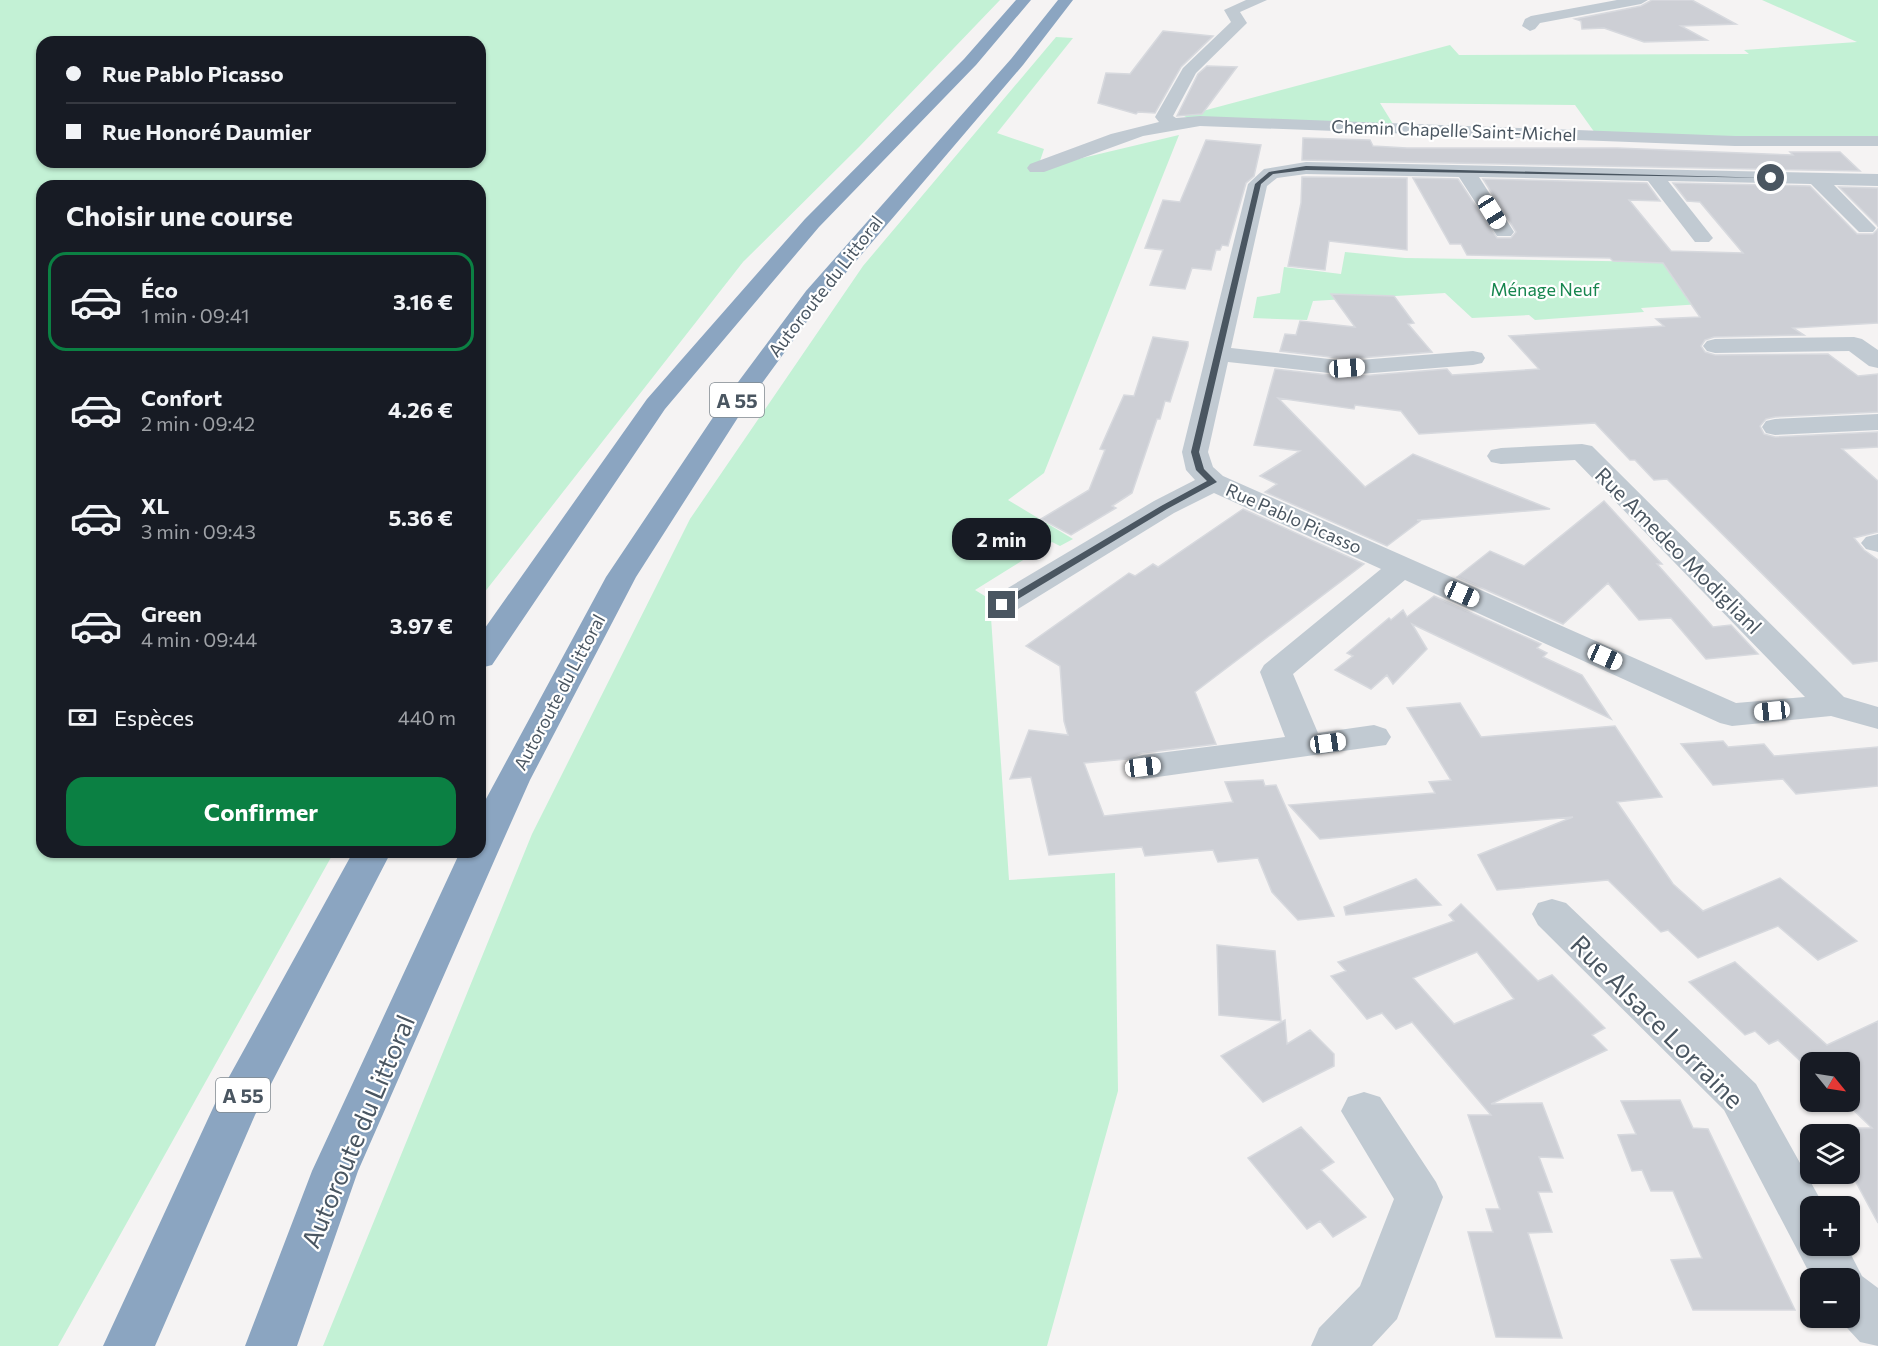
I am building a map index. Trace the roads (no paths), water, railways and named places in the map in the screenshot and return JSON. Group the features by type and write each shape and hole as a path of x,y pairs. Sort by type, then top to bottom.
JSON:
{"highway":[{"name":"A 55","path":"486,649 656,404 812,223 970,62 1024,0"},
{"name":"Autoroute du Littoral","path":"486,838 512,780 621,577 733,406 814,296 886,209 1017,62 1066,0"},
{"name":"A 55","path":"129,1346 235,1109 369,858"},
{"name":"Autoroute du Littoral","path":"271,1346 335,1171 477,858"}],"street":[{"path":"1170,123 1164,117 1189,71 1239,23 1231,10 1260,0"},
{"path":"1530,26 1530,22 1536,19 1641,0"},
{"name":"Chemin Chapelle Saint-Michel","path":"1037,168 1120,136 1170,123 1200,121 1735,141 1878,141"},
{"name":"Rue Pablo Picasso","path":"1878,180 1306,168 1271,173 1258,184 1195,452 1200,470 1213,482 1732,715 1832,705 1878,718"},
{"path":"1466,172 1504,232"},
{"path":"1654,176 1702,238"},
{"path":"1817,179 1866,228"},
{"path":"1715,346 1854,344 1878,361"},
{"path":"1218,354 1347,368 1473,358"},
{"path":"1775,427 1878,422"},
{"name":"Rue Amedeo Modiglianl","path":"1501,456 1582,452 1832,705"},
{"path":"1002,605 1164,507 1213,482"},
{"path":"1306,746 1276,672 1402,567"},
{"path":"1143,767 1374,737"},
{"name":"Rue Alsace Lorraine","path":"1552,914 1740,1097 1800,1208"},
{"path":"1337,1346 1379,1302 1419,1197 1364,1112"},
{"path":"1860,1305 1878,1324"}],"park label":[{"name":"Ménage Neuf","path":"1545,289"}]}
